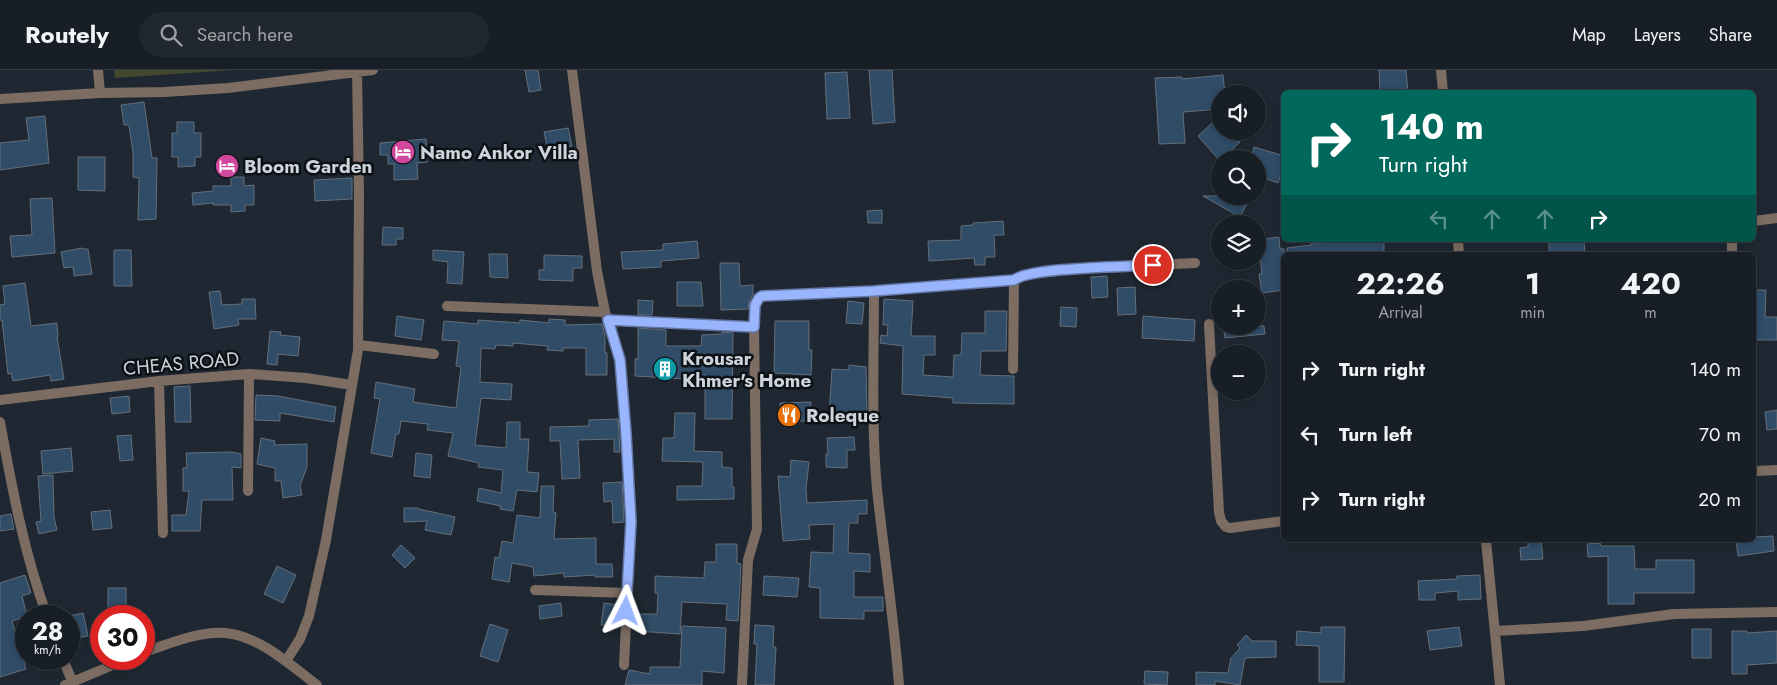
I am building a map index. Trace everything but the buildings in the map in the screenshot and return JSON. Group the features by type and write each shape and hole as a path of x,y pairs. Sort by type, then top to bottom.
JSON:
{"street":[{"path":"98,70 100,93"},
{"path":"0,99 228,88 373,70"},
{"path":"572,70 597,271 606,316 620,360 623,387 631,522 624,665"},
{"path":"1441,70 1443,90"},
{"path":"286,661 300,639 309,616 326,540 359,345 357,72"},
{"path":"1756,221 1777,218"},
{"path":"742,685 748,560 757,529 754,327 755,305 759,298 762,296 874,291 1014,280 1023,275 1073,269 1195,264"},
{"path":"1013,369 1014,280"},
{"path":"874,291 874,440 899,685"},
{"path":"447,306 754,327"},
{"path":"1209,324 1221,521 1226,527 1230,528 1281,521"},
{"path":"359,345 434,354"},
{"path":"249,374 306,378 352,385"},
{"name":"CHEAS ROAD","path":"0,400 159,381 249,374 248,491"},
{"path":"159,381 163,533"},
{"path":"0,422 21,530 43,605"},
{"path":"1756,471 1777,470"},
{"path":"1486,542 1500,685"},
{"path":"535,590 627,593"},
{"path":"1496,631 1583,626 1674,614 1777,612"},
{"path":"155,649 197,636 225,633 249,639 286,661 317,685"},
{"path":"66,670 69,683 100,670"}],"green space":[{"path":"114,70 234,70 115,78"}],"place":[{"name":"Namo Ankor Villa","path":"403,152"},
{"name":"Bloom Garden","path":"227,166"},
{"name":"Krousar Khmer's Home","path":"665,369"},
{"name":"Roleque","path":"789,415"}],"route":[{"path":"626,611 631,522 626,434 620,360 608,320 754,327 756,300 762,296 874,291 1014,280 1019,276 1028,274 1073,269 1153,265"}]}
